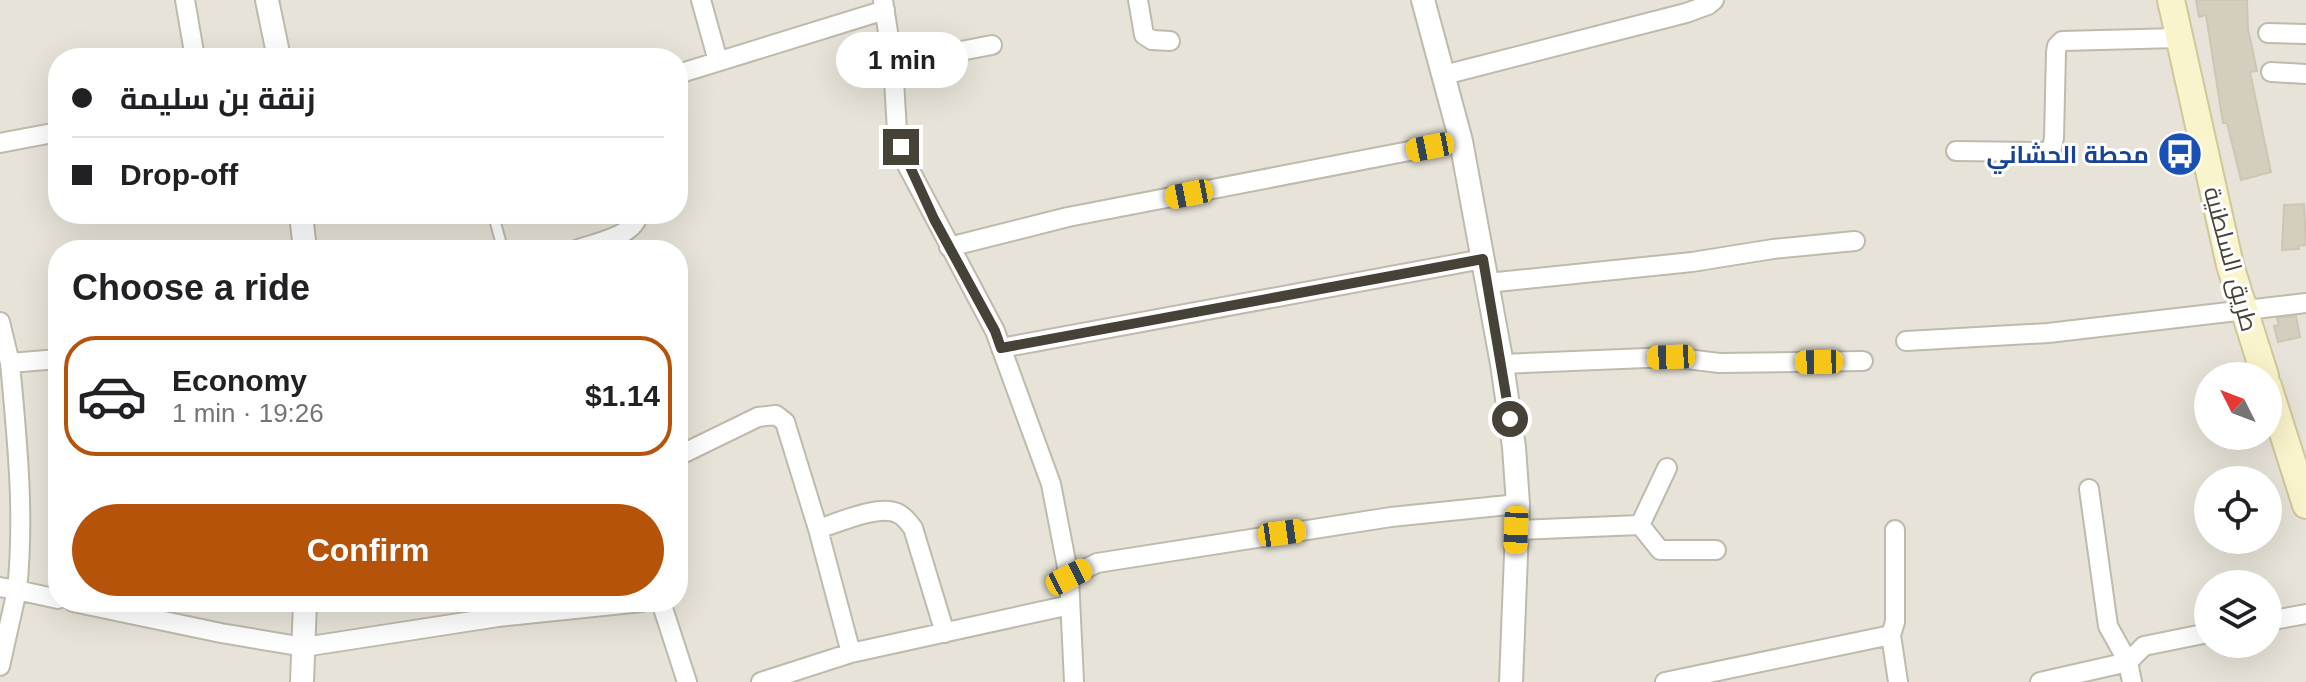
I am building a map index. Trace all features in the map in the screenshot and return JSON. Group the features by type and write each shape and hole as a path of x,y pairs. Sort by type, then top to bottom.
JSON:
{"main road":[{"name":"طريق السلطنية","path":"2171,0 2217,212 2260,362"},
{"path":"2282,427 2303,489"}],"street":[{"path":"185,0 193,48"},
{"path":"267,0 277,48"},
{"path":"701,0 718,61"},
{"path":"1138,0 1144,35 1152,40 1170,41"},
{"path":"1423,0 1461,141 1514,447 1518,504 1511,682"},
{"path":"1444,75 1686,13 1714,0"},
{"path":"688,71 884,5 901,147 915,183 995,331 1051,484 1069,577 1074,682"},
{"path":"2268,33 2306,34"},
{"path":"1956,151 2045,152 2052,148 2056,52 2062,41 2178,38"},
{"path":"893,64 992,45"},
{"path":"2271,72 2306,74"},
{"path":"0,143 48,134"},
{"path":"949,247 1068,217 1461,141"},
{"path":"602,240 630,229 634,224"},
{"path":"1487,283 1855,241"},
{"path":"1001,348 1483,259"},
{"path":"1906,341 2048,333 2306,303"},
{"path":"0,322 10,363 6,391 21,499 0,666"},
{"path":"1502,364 1671,357 1719,363 1863,361"},
{"path":"10,363 48,360"},
{"path":"688,451 758,417 776,415 785,422 851,653"},
{"path":"1640,525 1667,468"},
{"path":"2089,489 2108,626 2128,662 2132,682"},
{"path":"1069,577 1097,563 1111,560 1391,517 1518,504"},
{"path":"818,529 883,509 897,512 913,528 945,633"},
{"path":"1516,530 1640,525"},
{"path":"1640,525 1660,550 1716,550"},
{"path":"1895,530 1895,622 1891,635 1898,682"},
{"path":"9,588 48,597"},
{"path":"761,682 851,653 1070,605"},
{"path":"121,612 304,647 546,612"},
{"path":"302,682 305,612"},
{"path":"664,612 687,682"},
{"path":"2282,618 2306,614"},
{"path":"1665,682 1891,635"},
{"path":"2040,682 2128,662 2144,646 2194,636"}],"shaded area":[{"path":"0,0 2306,0 2306,682 0,682"}],"building":[{"path":"2196,0 2247,0 2248,29 2257,71 2250,72 2271,172 2241,180 2227,123 2223,123 2206,15 2199,17"},
{"path":"2304,204 2306,245 2298,246 2299,249 2282,250 2284,205"},
{"path":"2296,316 2300,337 2278,342 2274,326 2279,325 2277,318"}],"place":[{"name":"محطة الحشاني","path":"2180,154"}],"route":[{"path":"901,147 915,183 995,331 1001,348 1483,259 1510,419"}]}
